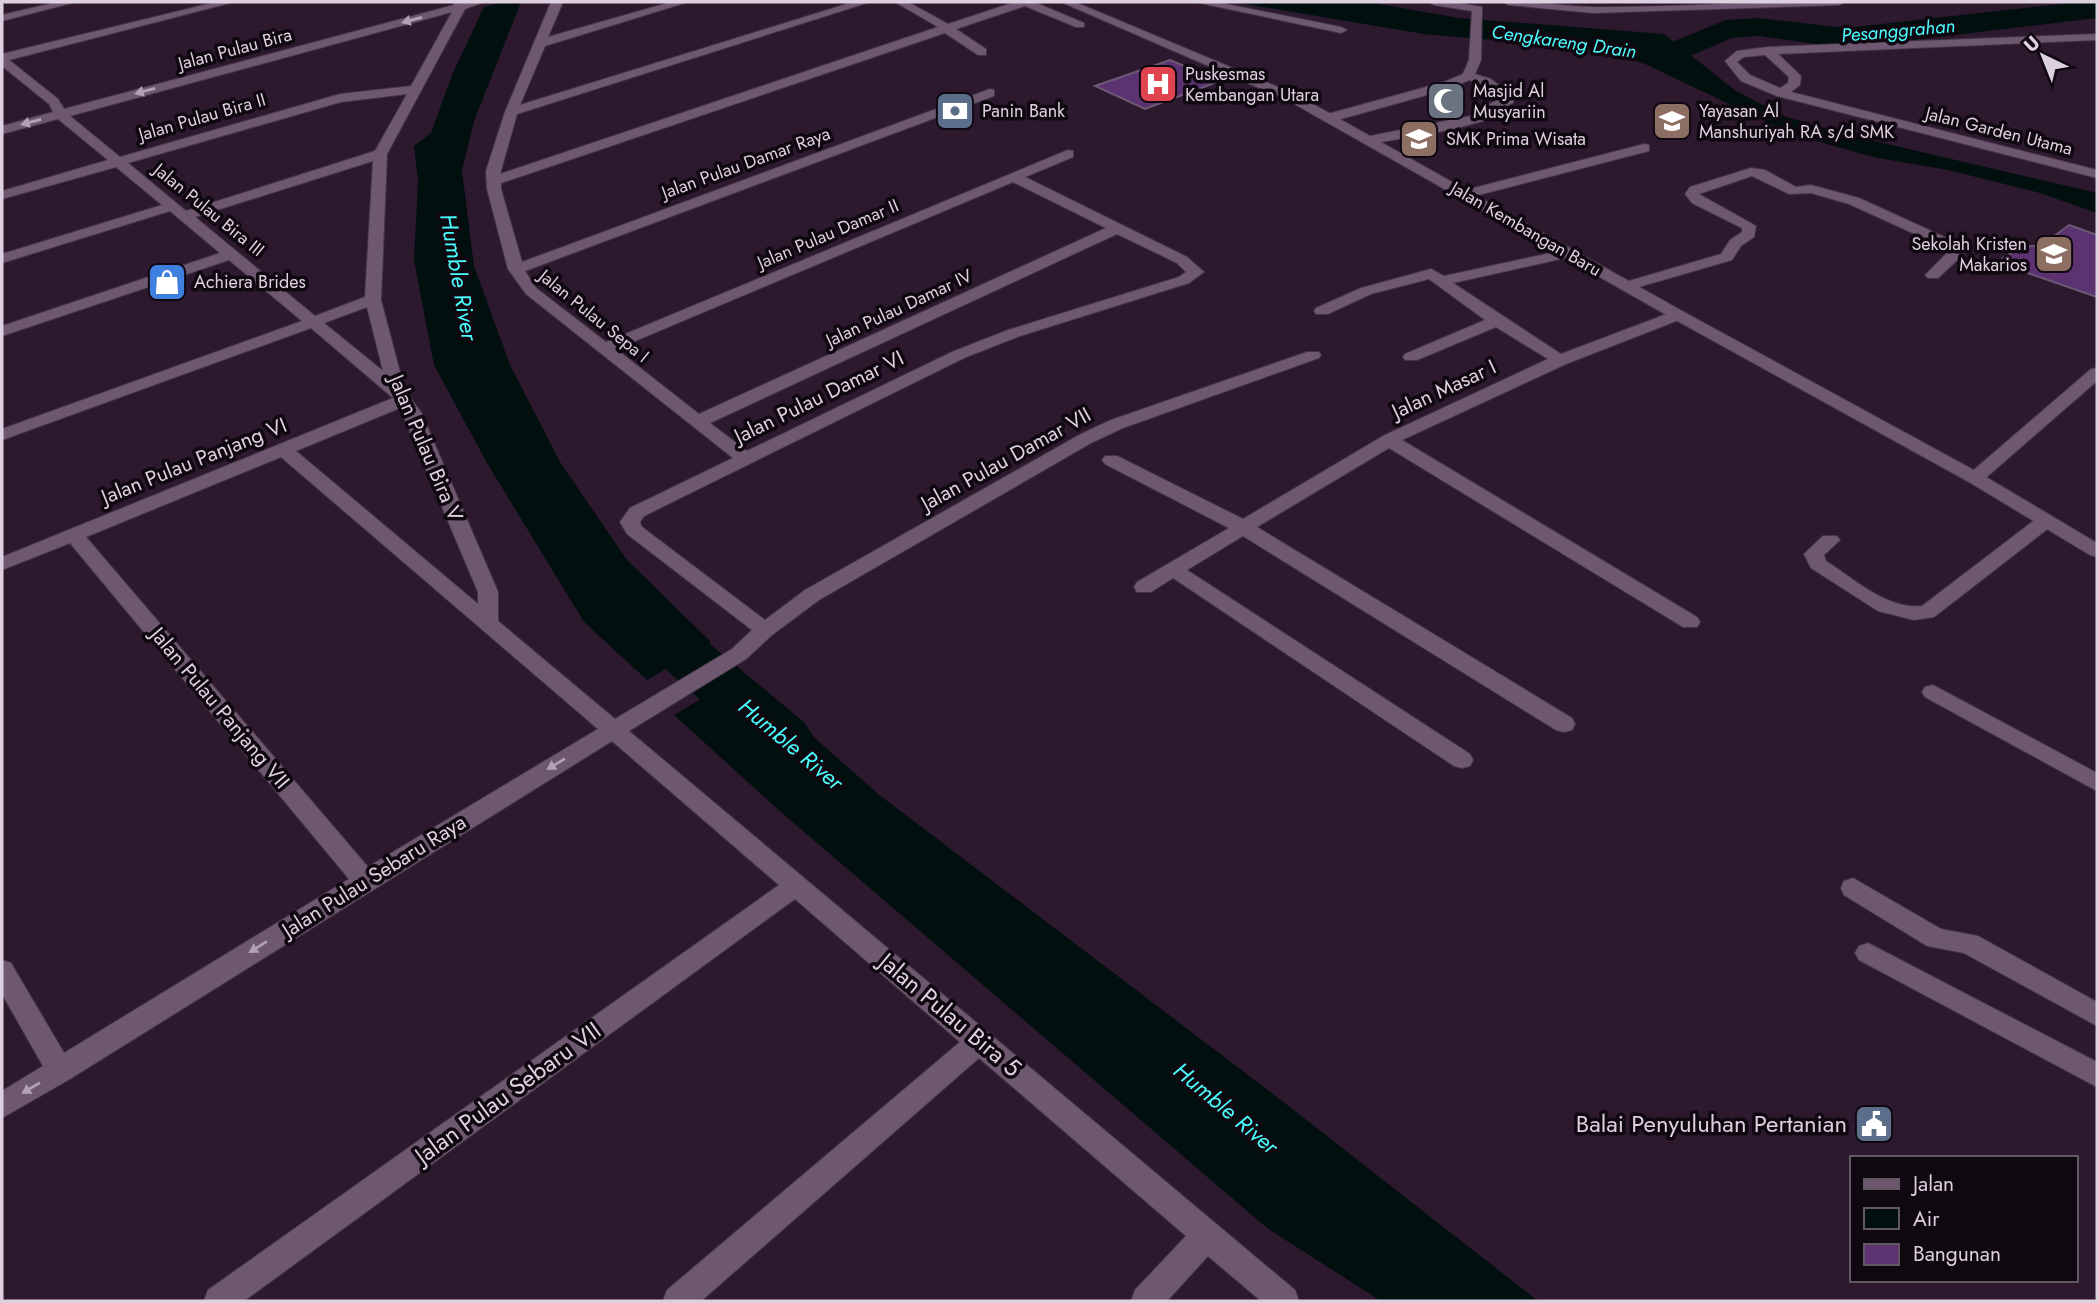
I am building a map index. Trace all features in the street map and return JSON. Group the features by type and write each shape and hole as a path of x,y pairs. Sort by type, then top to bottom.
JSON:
{"street":[{"path":"2,18 69,2"},
{"path":"2,59 228,2"},
{"name":"Jalan Pulau Bira","path":"2,130 57,108 429,2"},
{"name":"Jalan Pulau Bira","path":"2,116 57,108 459,4 478,2"},
{"name":"Jalan Pulau Sepa I","path":"557,2 511,112 493,171 493,181 516,269 531,291 744,458"},
{"path":"541,43 682,2"},
{"path":"511,112 864,2"},
{"path":"900,2 982,51"},
{"path":"493,181 1025,2 1080,25"},
{"name":"Jalan Kembangan Baru","path":"1066,2 1232,70 1329,118 1678,315 1975,478 2097,551"},
{"path":"1200,2 1341,30"},
{"path":"1434,2 1476,8 1479,16 1477,45 1475,60 1468,76"},
{"path":"1509,2 1569,9 1837,2"},
{"path":"1661,2 1684,8"},
{"name":"Jalan Pulau Bira V","path":"459,4 380,154 373,300 401,396 488,592 488,623"},
{"name":"Jalan Garden Utama","path":"2097,37 1769,51 1741,54 1731,61 1735,69 1751,81 1781,93 2097,174"},
{"path":"1769,51 1796,76 1794,85 1781,93"},
{"name":"Jalan Pulau Bira III","path":"2,59 118,161 315,321 401,396"},
{"path":"1329,118 1448,85 1468,76 1487,82 1509,100 1482,113 1482,117 1450,126 1370,140"},
{"name":"Jalan Pulau Bira II","path":"2,195 340,98 415,89"},
{"name":"Jalan Pulau Damar Raya","path":"516,269 990,93"},
{"path":"1467,194 1644,148"},
{"path":"2,259 380,154"},
{"name":"Jalan Pulau Damar II","path":"602,349 1068,154"},
{"path":"1627,286 1727,257 1735,243 1749,234 1749,226 1697,200 1692,194 1695,190 1751,172 1759,173 1794,191 1810,189 1854,201 1957,248 1958,253 1933,275"},
{"path":"1014,177 1118,228"},
{"name":"Jalan Pulau Damar VI","path":"765,630 634,530 629,522 637,512 958,355 1014,333 1184,280 1196,272 1118,228"},
{"name":"Jalan Pulau Damar IV","path":"696,422 1118,228"},
{"path":"1441,282 1464,274 1569,253"},
{"path":"2,331 232,254"},
{"path":"1322,311 1366,290 1431,274 1497,321 1560,360"},
{"path":"2,435 373,300"},
{"name":"Jalan Masar I","path":"1144,587 1241,526 1389,440 1560,360 1678,315"},
{"path":"1411,357 1497,321"},
{"name":"Jalan Pulau Damar VII","path":"743,651 765,630 812,595 1084,439 1117,424 1313,355"},
{"path":"1975,478 2097,373"},
{"name":"Jalan Pulau Panjang VI","path":"2,564 284,449 401,396"},
{"path":"1389,440 1689,622"},
{"path":"284,449 488,623 625,722"},
{"path":"1111,460 1241,526 1564,724"},
{"path":"1830,540 1814,554 1818,564 1895,611 1914,616 1927,612 2047,520"},
{"name":"Jalan Pulau Panjang VII","path":"74,535 365,881"},
{"path":"1172,569 1462,760"},
{"name":"Jalan Pulau Sebaru Raya","path":"2,1106 743,651"},
{"path":"1933,692 2097,783"},
{"name":"Jalan Pulau Bira 5","path":"625,722 797,885 1284,1301"},
{"name":"Jalan Pulau Sebaru VII","path":"219,1301 797,885"},
{"path":"1853,888 1936,939 1969,943 2097,1015"},
{"path":"1868,953 2097,1075"},
{"path":"2,971 60,1071"},
{"path":"678,1301 980,1041"},
{"path":"1146,1301 1207,1235"}],"water":[{"path":"502,2 521,2 474,121 462,170 474,266 510,365 560,462 627,560 711,642 647,680 584,622 487,463 434,365 414,260 418,180 414,146 431,133 452,75 484,7"},
{"name":"Cengkareng Drain","path":"1234,2 1368,2 1459,18 1664,34 1736,91 1786,117 1857,137 2097,193 2097,213 2040,193 1948,170 1873,157 1792,134 1643,63 1605,50 1424,34"},
{"path":"743,674 878,794 1277,1097 1538,1301 1381,1301 1267,1228 782,813 674,715"}],"building":[{"name":"Puskesmas Kembangan Utara","path":"1170,60 1220,81 1145,109 1095,86"},
{"name":"Sekolah Kristen Makarios","path":"2069,225 2097,235 2097,297 1996,262 2024,246 2041,246"}],"waterway":[{"name":"Pesanggrahan","path":"1662,58 1726,29 1758,27 1846,38 2097,9"},
{"name":"Humble River","path":"626,604 783,738"}],"place":[{"name":"Puskesmas Kembangan Utara","path":"1158,84"},
{"name":"Masjid Al Musyariin","path":"1446,101"},
{"name":"Panin Bank","path":"955,111"},
{"name":"Yayasan Al Manshuriyah RA s/d SMK","path":"1672,121"},
{"name":"SMK Prima Wisata","path":"1419,139"},
{"name":"Sekolah Kristen Makarios","path":"2054,254"},
{"name":"Achiera Brides","path":"167,282"},
{"name":"Balai Penyuluhan Pertanian","path":"1874,1124"}]}
